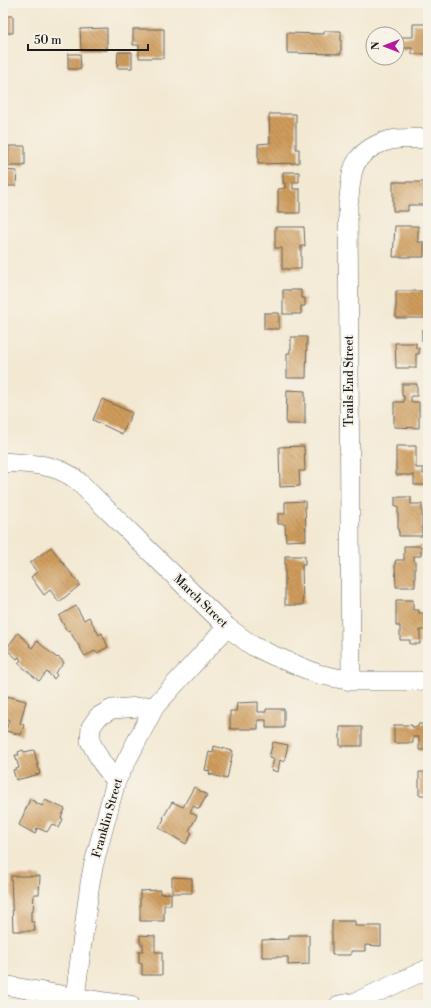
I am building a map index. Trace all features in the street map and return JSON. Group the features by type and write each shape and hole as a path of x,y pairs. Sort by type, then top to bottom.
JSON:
{"street":[{"name":"Trails End Street","path":"351,681 348,212 350,185 353,169 360,157 371,148 383,142 396,139 428,138"},
{"name":"March Street","path":"3,462 45,466 72,476 227,627 253,646 318,674 351,681 428,681"},
{"name":"Franklin Street","path":"75,997 91,878 116,781 155,706 227,627"},
{"path":"116,781 102,763 90,741 91,727 98,717 112,709 155,706"},
{"path":"339,1005 356,1002 428,969"},
{"path":"3,985 102,1002 130,1005"}],"building":[{"path":"3,16 13,16 13,33 3,33"},
{"path":"413,24 428,24 428,54 412,54 412,48 405,48 405,37 413,37"},
{"path":"107,28 107,50 81,50 80,29"},
{"path":"133,29 164,29 164,58 139,58 139,45 133,45"},
{"path":"324,31 341,31 341,54 287,53 287,33 324,34"},
{"path":"118,52 132,52 132,68 117,68"},
{"path":"68,54 80,54 81,69 68,69"},
{"path":"426,71 428,71 428,92 426,92"},
{"path":"269,114 296,114 296,149 299,149 299,163 258,164 258,144 270,143"},
{"path":"9,146 25,146 25,166 8,166"},
{"path":"3,170 17,171 16,186 3,186"},
{"path":"283,172 299,172 299,182 293,182 293,189 300,189 300,213 278,213 278,189 285,188 285,183 283,183"},
{"path":"393,182 427,182 427,205 408,205 408,211 393,211"},
{"path":"395,226 418,226 418,242 424,242 424,257 393,257"},
{"path":"275,227 304,227 305,246 301,246 301,269 282,269 282,248 275,248"},
{"path":"283,290 301,290 301,298 305,298 305,306 301,306 301,314 283,314"},
{"path":"396,291 426,291 426,318 396,318"},
{"path":"264,313 279,313 279,329 264,329"},
{"path":"422,330 428,330 428,341 422,341"},
{"path":"291,337 307,337 306,378 287,378 287,353 290,353 291,349"},
{"path":"395,343 416,343 416,348 419,348 419,354 416,354 416,368 396,368"},
{"path":"402,384 417,384 417,396 411,396 411,402 419,402 419,428 394,427 394,402 404,402 404,396 402,396"},
{"path":"287,390 305,391 305,424 286,424"},
{"path":"102,399 132,413 122,434 93,420"},
{"path":"304,446 305,471 299,471 300,486 280,487 279,447"},
{"path":"396,446 416,446 416,468 423,468 423,474 428,474 428,485 414,485 414,475 396,475"},
{"path":"395,497 411,497 411,504 422,504 422,536 399,536 398,506 395,506"},
{"path":"305,501 306,540 286,541 285,524 278,524 278,514 285,514 285,502"},
{"path":"404,546 421,546 421,556 414,556 415,587 396,587 395,563 396,560 404,560"},
{"path":"51,547 80,585 59,602 50,590 44,595 31,577 37,572 30,563"},
{"path":"285,556 305,556 305,565 302,565 303,605 285,605"},
{"path":"396,600 413,600 413,610 419,610 419,613 428,613 428,630 420,630 420,644 410,644 410,640 400,640 400,626 396,626"},
{"path":"76,606 84,620 89,617 99,635 102,633 108,647 97,653 95,651 85,656 69,630 67,631 59,616"},
{"path":"18,633 30,644 29,646 32,648 37,641 57,658 58,657 62,660 64,663 55,673 57,675 54,679 47,672 39,681 18,663 21,660 19,657 17,659 6,649"},
{"path":"7,696 26,701 20,724 24,725 21,735 6,731 9,720 3,718 3,711"},
{"path":"258,702 258,712 266,712 266,709 284,709 284,728 266,728 266,720 258,720 258,729 230,729 230,711 236,711 237,703"},
{"path":"418,724 428,724 428,750 419,750 419,737 413,737 413,743 394,743 394,725 412,725 412,727 418,727"},
{"path":"340,727 362,727 362,746 340,746"},
{"path":"273,742 288,745 284,762 280,760 278,772 271,770 274,759 269,758"},
{"path":"214,746 233,751 227,779 209,774 210,771 205,770 209,752 213,753"},
{"path":"23,750 24,752 34,750 40,774 16,780 13,770 19,768 15,755 19,755 18,752"},
{"path":"419,772 428,772 428,795 419,795"},
{"path":"194,787 207,795 199,809 193,806 190,812 197,816 189,831 192,833 186,844 159,828 172,802 183,807"},
{"path":"30,799 42,806 45,800 65,809 59,828 52,824 47,832 37,828 35,834 19,825"},
{"path":"11,876 40,876 39,894 34,894 33,912 31,912 31,922 34,922 35,931 13,931"},
{"path":"172,877 192,878 192,893 172,893"},
{"path":"160,890 160,894 171,893 171,905 164,905 164,921 140,921 140,891"},
{"path":"332,921 355,921 355,926 381,926 381,946 365,945 365,951 351,951 351,955 332,955"},
{"path":"140,935 155,936 155,952 162,952 162,975 142,975 142,964 139,963 139,951 143,951 143,944 140,944"},
{"path":"289,935 309,935 309,964 288,965 288,957 262,957 262,940 289,939"}]}
